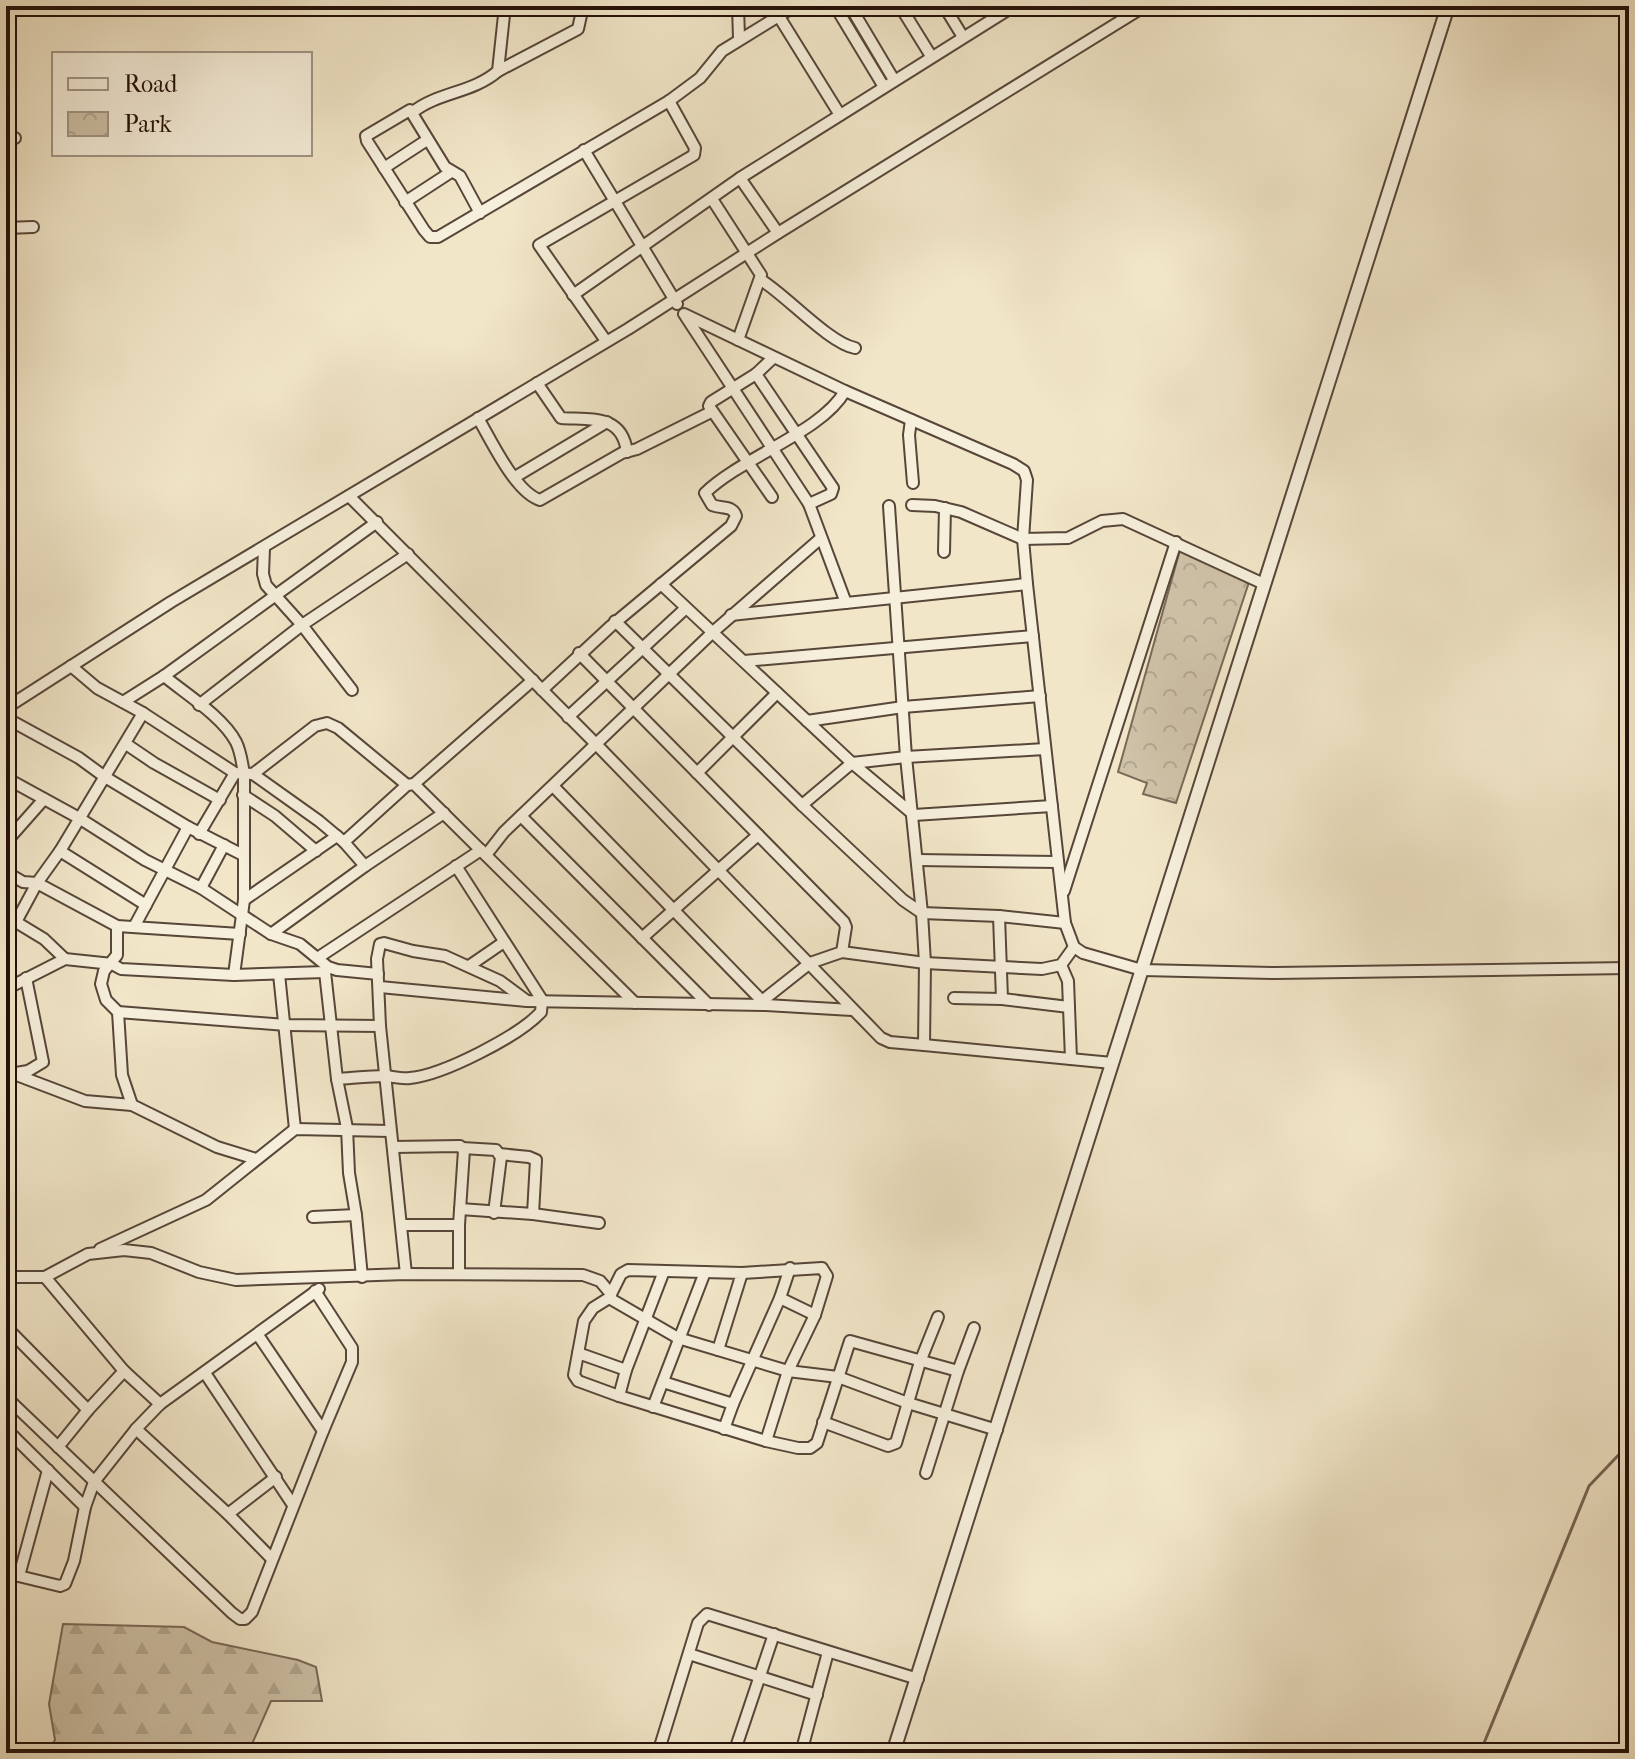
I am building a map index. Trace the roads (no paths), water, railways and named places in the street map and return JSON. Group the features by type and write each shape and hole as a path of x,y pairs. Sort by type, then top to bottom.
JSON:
{"street":[{"path":"498,71 504,15 509,6"},
{"path":"583,6 578,29 483,82 429,101 413,112 406,111 366,136 427,234 434,238 480,213 669,101 700,78 722,51 739,38 778,11 795,6"},
{"path":"738,6 739,38"},
{"path":"835,6 884,87"},
{"path":"850,6 894,80"},
{"path":"900,6 931,56"},
{"path":"944,6 963,37"},
{"path":"573,295 740,178 1014,6"},
{"path":"6,708 171,602 674,300 1145,6"},
{"path":"893,1753 1448,6"},
{"path":"778,11 840,115"},
{"path":"606,341 540,247 540,242 694,155 696,151 669,101"},
{"path":"413,112 427,140 445,167 460,176 480,213"},
{"path":"384,168 427,140"},
{"path":"584,150 674,300 809,504 846,603"},
{"path":"405,202 451,172"},
{"path":"740,178 778,233"},
{"path":"712,199 758,269 761,280 738,340"},
{"path":"6,228 33,227"},
{"path":"761,280 785,295 830,335 855,348"},
{"path":"684,314 773,358 1024,471 1027,480 1023,539 1027,584 1065,923 1074,947 1095,958 1142,970 1275,973 1629,968"},
{"path":"772,497 709,406 756,374 773,358"},
{"path":"756,374 833,488 831,494 809,504"},
{"path":"537,383 561,418 607,422 621,431 627,452"},
{"path":"542,690 615,621 735,521 733,509 712,505 705,493 748,462 834,409 845,391"},
{"path":"478,418 515,477 531,496 540,500 627,452 711,412"},
{"path":"911,420 909,435 913,483"},
{"path":"515,477 607,422"},
{"path":"349,496 596,744 881,1038 890,1042 1112,1063"},
{"path":"912,505 961,512 1023,539 1068,538 1102,521 1118,518 1264,584"},
{"path":"889,506 906,757 922,913 924,1045"},
{"path":"944,552 945,508"},
{"path":"123,702 276,597 377,522"},
{"path":"319,957 456,866 484,853 669,672 821,538"},
{"path":"1062,896 1176,542"},
{"path":"264,548 264,580 352,690"},
{"path":"199,705 302,625 408,554"},
{"path":"661,584 852,763 914,815 1052,806"},
{"path":"731,615 1027,584"},
{"path":"568,717 686,608"},
{"path":"615,621 802,805 897,895 922,913 1065,923"},
{"path":"744,661 1033,636"},
{"path":"579,653 844,922 842,952"},
{"path":"71,666 97,688 244,774 341,839 365,866"},
{"path":"164,676 220,721 240,754 244,774 244,900 234,975"},
{"path":"244,900 316,851 341,839 533,680"},
{"path":"697,773 777,693"},
{"path":"807,721 903,707 1040,696"},
{"path":"16,922 143,713"},
{"path":"6,718 79,758 199,834 243,855"},
{"path":"199,834 220,800 244,774 315,726 327,723 338,728 444,813 635,1003"},
{"path":"126,744 220,800"},
{"path":"802,805 852,763 1045,749"},
{"path":"6,778 201,888 243,918 271,934 300,944 319,957 327,969 337,1079 347,1128 349,1173 362,1277"},
{"path":"553,786 764,1003"},
{"path":"243,795 275,816 316,851"},
{"path":"6,842 44,799"},
{"path":"271,934 444,813"},
{"path":"521,816 709,1005"},
{"path":"134,927 188,827"},
{"path":"642,938 758,835"},
{"path":"201,888 224,845"},
{"path":"60,851 146,905"},
{"path":"918,860 1058,862"},
{"path":"337,1079 410,1078 459,1063 529,1023 541,1012 542,1000 456,866"},
{"path":"6,872 23,882 37,883 117,926 240,934"},
{"path":"6,914 44,939 65,959"},
{"path":"999,916 1002,999"},
{"path":"117,926 117,950 112,964 104,971 101,984 106,1000 118,1012 286,1025 380,1026"},
{"path":"469,966 504,942"},
{"path":"406,1274 380,1026 380,944 445,956 500,981 527,1001"},
{"path":"764,1003 810,963 842,952 925,963 1042,969 1061,965 1074,947"},
{"path":"6,989 65,959 112,964 121,969 234,975 327,969 378,974"},
{"path":"1061,965 1067,975 1071,1059"},
{"path":"279,974 295,1129"},
{"path":"10,1072 28,1071 43,1062 26,978"},
{"path":"380,987 527,1001 709,1005 764,1003 852,1010"},
{"path":"954,998 1002,999 1069,1007"},
{"path":"118,1012 121,1065 132,1105"},
{"path":"10,1072 85,1101 132,1105 217,1147 256,1159"},
{"path":"6,1277 45,1277 206,1200 295,1129 390,1131"},
{"path":"393,1147 496,1150 502,1160 494,1213"},
{"path":"459,1274 459,1225 465,1153 462,1148"},
{"path":"499,1154 536,1160 533,1214"},
{"path":"460,1209 599,1223"},
{"path":"313,1217 356,1215"},
{"path":"402,1225 459,1225"},
{"path":"88,1254 124,1250 151,1253 199,1272 236,1280 406,1274 583,1275 600,1281 610,1296 644,1321 678,1338 750,1362 788,1371 838,1377 908,1403 997,1430"},
{"path":"724,1429 790,1268"},
{"path":"766,1441 788,1371 815,1315 827,1276 825,1271 822,1268 742,1273 628,1270 621,1274 610,1296 588,1314 578,1353 576,1379 724,1429 766,1441 810,1448 817,1443 848,1343 854,1340 958,1371"},
{"path":"619,1396 664,1271"},
{"path":"653,1407 705,1272"},
{"path":"718,1350 742,1273"},
{"path":"45,1277 124,1371 160,1404"},
{"path":"6,1573 60,1586 65,1584 94,1482 136,1429 160,1404 332,1278"},
{"path":"6,1397 240,1619 245,1619 252,1612 354,1354 315,1291"},
{"path":"780,1298 815,1315"},
{"path":"823,1422 892,1446 896,1443 920,1362 938,1317"},
{"path":"6,1327 88,1410"},
{"path":"926,1473 974,1328"},
{"path":"258,1335 323,1431"},
{"path":"578,1353 626,1370"},
{"path":"58,1447 124,1371"},
{"path":"205,1373 293,1505"},
{"path":"663,1382 733,1404"},
{"path":"136,1429 272,1559"},
{"path":"10,1433 85,1507"},
{"path":"6,1461 10,1433"},
{"path":"19,1576 48,1470"},
{"path":"228,1514 276,1477"},
{"path":"658,1753 700,1619 707,1614 918,1679"},
{"path":"734,1753 774,1634"},
{"path":"801,1753 828,1652"},
{"path":"689,1654 817,1695"}],"waterway":[{"path":"1480,1753 1589,1486 1629,1444"}]}
